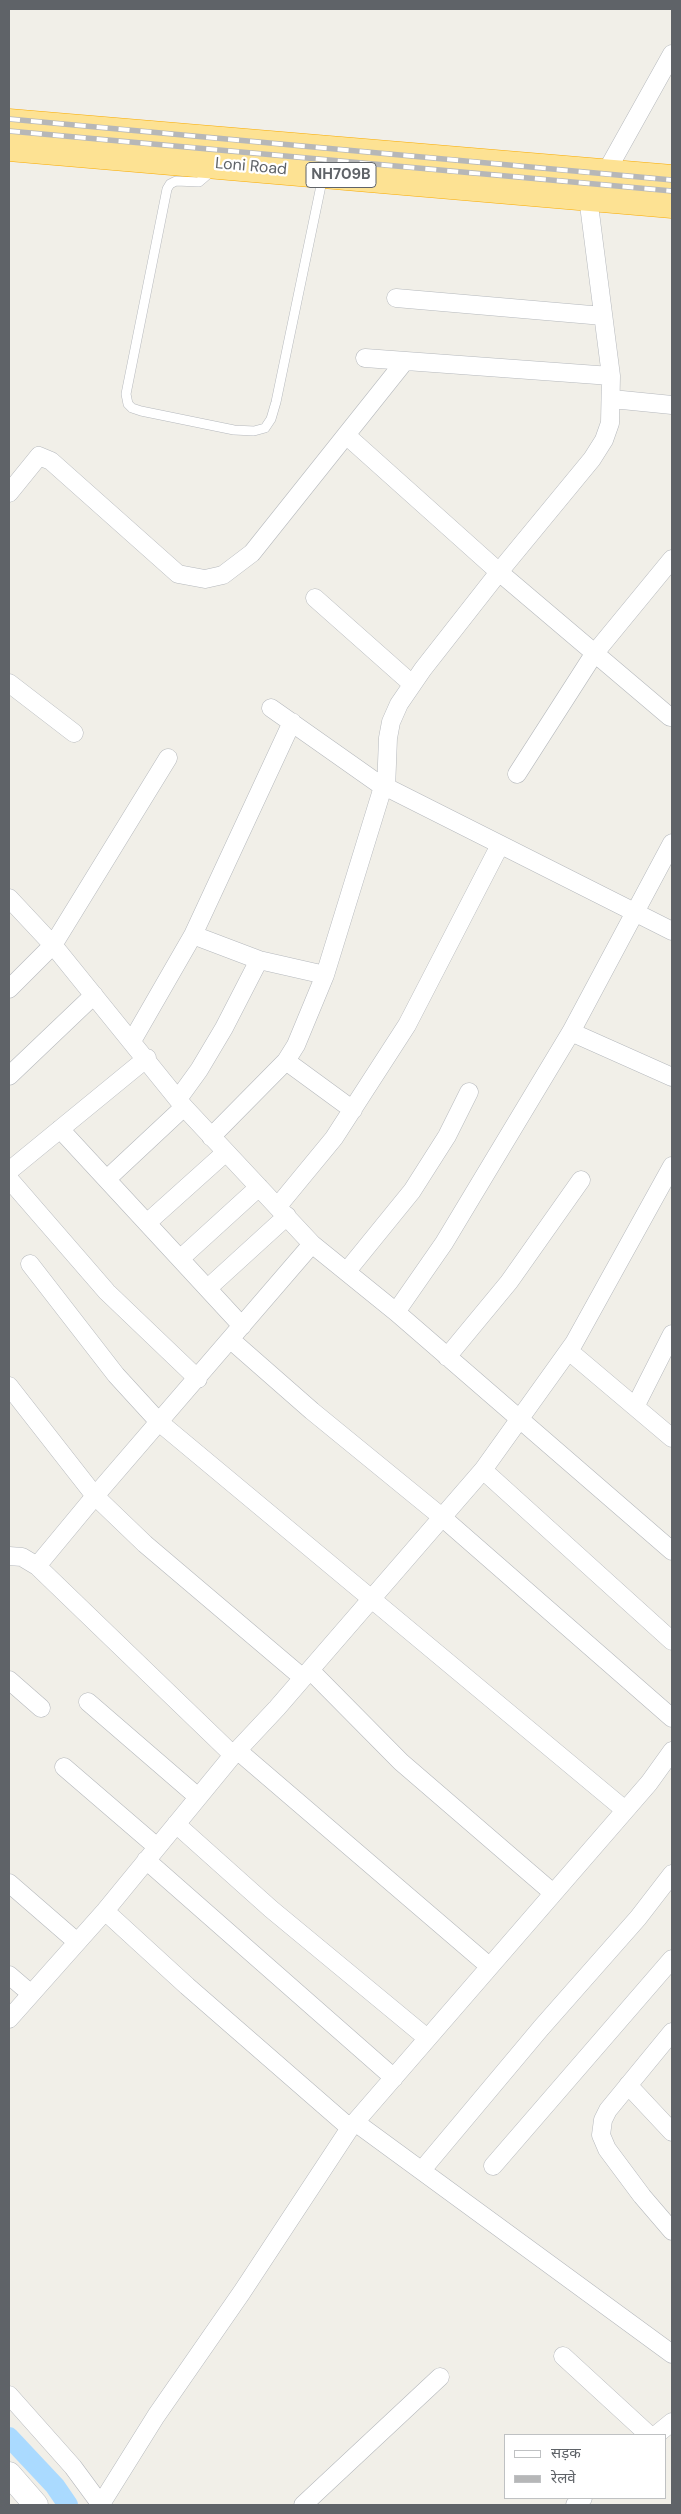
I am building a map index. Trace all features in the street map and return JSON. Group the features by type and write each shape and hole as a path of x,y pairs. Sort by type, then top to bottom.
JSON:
{"highway":[{"name":"Loni Road","path":"9,123 672,180"},
{"name":"Loni Road","path":"9,146 672,204"}],"street":[{"path":"605,174 672,54"},
{"path":"211,1137 286,1060 296,1045 325,975 380,794 386,789 388,738 391,722 399,704 412,684 498,572 592,459 604,440 610,423 612,400 611,376 588,197"},
{"path":"396,298 603,316"},
{"path":"365,358 611,376"},
{"path":"9,493 39,456 51,461 170,568 185,576 205,579 223,575 252,554 405,361"},
{"path":"612,400 672,405"},
{"path":"346,435 498,572 670,717"},
{"path":"517,774 594,654 672,559"},
{"path":"315,598 412,684"},
{"path":"9,683 74,733"},
{"path":"271,708 386,789 672,931"},
{"path":"132,1041 193,935 292,722"},
{"path":"9,989 54,945 91,880 168,758"},
{"path":"396,1312 444,1243 571,1032 672,843"},
{"path":"208,1288 282,1211 353,1110 430,983 500,845"},
{"path":"9,898 54,945 147,1058 181,1103 312,1244 396,1312 672,1551"},
{"path":"193,935 258,960 325,975"},
{"path":"108,1178 181,1103 224,1028 258,960"},
{"path":"9,1076 94,995"},
{"path":"571,1032 672,1077"},
{"path":"9,1171 147,1058"},
{"path":"286,1060 353,1110"},
{"path":"347,1271 412,1191 447,1136 469,1092"},
{"path":"60,1129 108,1178 208,1288 237,1333 312,1411 442,1518 672,1718"},
{"path":"148,1222 226,1152"},
{"path":"9,2019 30,1993 105,1911 235,1753 483,1470 521,1420 569,1351 672,1166"},
{"path":"9,1179 107,1292 198,1379"},
{"path":"447,1357 509,1282 581,1180"},
{"path":"181,1258 259,1187"},
{"path":"37,1566 312,1244"},
{"path":"30,1264 116,1375 159,1422 370,1600 625,1810"},
{"path":"635,1407 672,1334"},
{"path":"569,1351 672,1438"},
{"path":"9,1386 95,1496 145,1544 306,1674 401,1762 554,1893"},
{"path":"483,1470 672,1641"},
{"path":"9,1556 22,1557 37,1566 235,1753 489,1966"},
{"path":"9,1680 41,1708"},
{"path":"88,1702 198,1797"},
{"path":"9,2395 73,2467 101,2505 156,2416 242,2292 352,2125 554,1893 625,1810 672,1751"},
{"path":"64,1767 151,1854 394,2078"},
{"path":"176,1824 271,1909 427,2038"},
{"path":"422,2170 541,2028 638,1918 672,1874"},
{"path":"9,1883 77,1942"},
{"path":"105,1911 187,1986 352,2125 422,2170 672,2354"},
{"path":"493,2166 672,1959"},
{"path":"9,1975 30,1993"},
{"path":"672,2032 608,2110 603,2120 601,2135 607,2148 642,2196 672,2231"},
{"path":"628,2085 672,2132"},
{"path":"563,2356 648,2434"},
{"path":"303,2505 440,2377"},
{"path":"657,2434 672,2422"},
{"path":"9,2475 36,2505"}],"lane":[{"path":"218,165 205,179 199,182 176,181 170,184 167,189 126,394 128,404 132,408 234,430 254,431 265,428 276,402 324,174"}],"waterway":[{"path":"9,2437 55,2486 68,2505"}],"railway":[{"path":"9,119 672,180"},
{"path":"9,131 672,191"}]}
